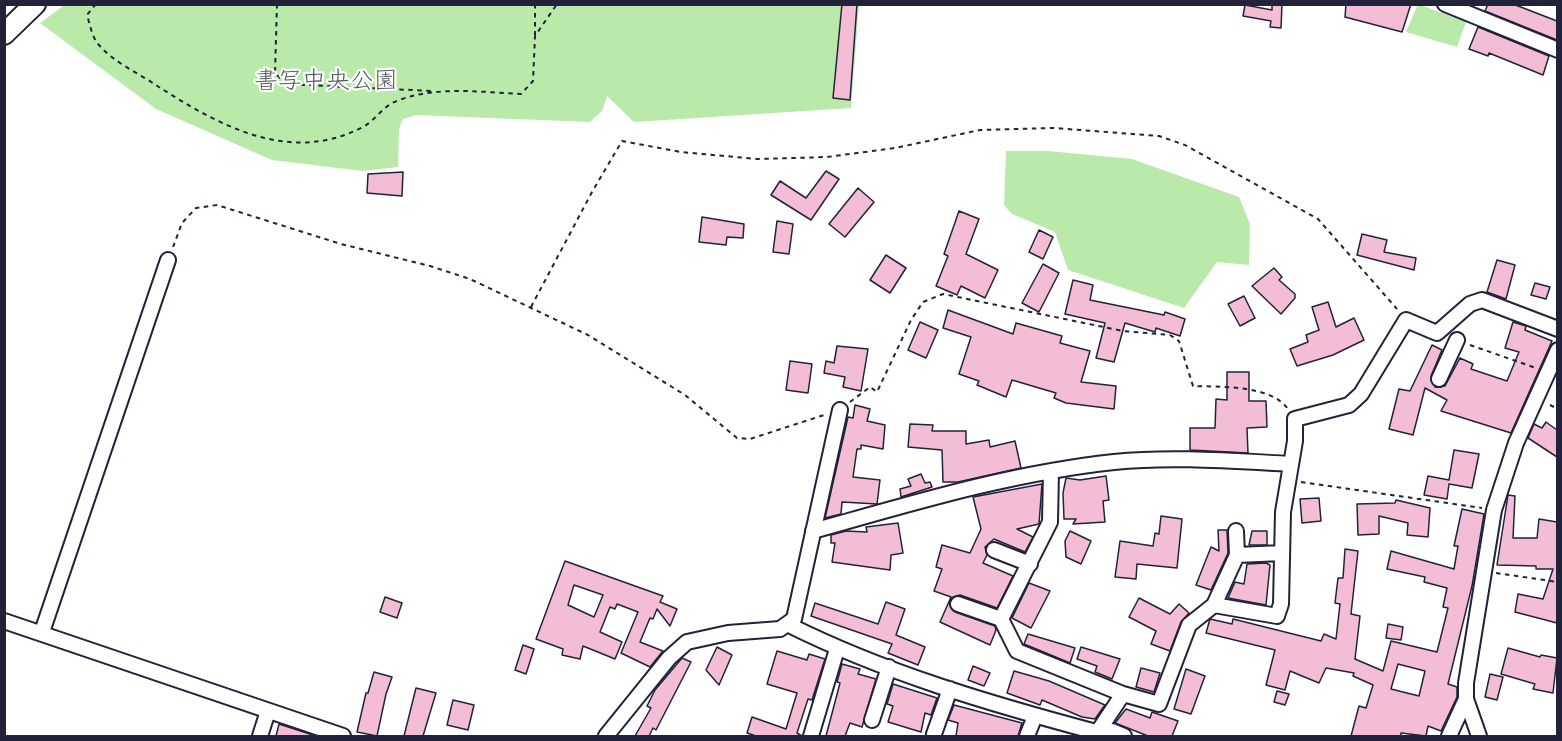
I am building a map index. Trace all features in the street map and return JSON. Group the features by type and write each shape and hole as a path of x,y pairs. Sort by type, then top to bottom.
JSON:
{"street":[{"path":"4,34 35,4"},
{"path":"1445,4 1557,50"},
{"path":"42,632 168,260"},
{"path":"1214,605 1277,616 1281,604 1283,512 1295,441 1295,419 1349,405 1361,394 1406,320 1437,333 1470,304 1482,300 1557,329"},
{"path":"1439,379 1457,340"},
{"path":"1479,736 1466,699 1466,683 1494,510 1516,443 1553,375 1557,350"},
{"path":"606,736 669,658 687,642 728,633 780,629 794,620 840,410"},
{"path":"813,531 950,493 1051,471 1127,462 1202,460 1291,464"},
{"path":"1001,619 1050,522 1051,471"},
{"path":"958,604 1001,619 1017,651 1123,694 1160,704 1189,625 1214,605 1237,555 1236,531"},
{"path":"994,550 1030,564"},
{"path":"1237,555 1282,554"},
{"path":"4,621 343,736"},
{"path":"787,624 837,649 950,689 1096,734 1112,731 1124,736"},
{"path":"811,736 837,649"},
{"path":"872,720 889,667"},
{"path":"934,734 950,689"},
{"path":"1096,734 1123,694"},
{"path":"1449,736 1466,699"},
{"path":"260,736 268,711"},
{"path":"1027,736 1035,716"}],"path":[{"path":"96,4 87,15 98,45 205,117 250,135 286,144 326,140 364,126 378,111 397,100 435,91"},
{"path":"277,4 275,73 286,84 521,94 533,81 535,4"},
{"path":"535,36 557,4"},
{"path":"531,308 592,192 622,141 692,153 757,159 896,148 980,130 1054,128 1159,136 1185,145 1318,219 1381,288 1406,320"},
{"path":"168,260 182,223 196,207 217,205 341,244 450,272 588,335 685,395 737,438 750,439 840,410 870,387 877,392 911,320 923,303 944,294 1123,331 1170,335 1179,341 1193,386 1262,390 1281,399 1295,419"},
{"path":"1457,340 1553,375"},
{"path":"1291,464 1293,480 1494,510"},
{"path":"1484,572 1557,582"}],"green space":[{"name":"書写中央公園","path":"66,4 859,5 851,108 634,122 607,96 602,111 590,122 416,115 403,119 399,129 398,167 363,171 272,160 156,109 40,23"},
{"path":"1418,4 1466,22 1457,47 1406,32"},
{"path":"1006,151 1048,151 1132,159 1239,197 1250,224 1249,265 1217,262 1184,308 1068,270 1055,232 1012,214 1004,205"}],"building":[{"path":"842,4 857,4 850,100 833,98"},
{"path":"1272,4 1282,4 1281,28 1270,27 1271,21 1243,16 1245,5 1272,10"},
{"path":"1346,4 1411,4 1402,32 1345,17"},
{"path":"1488,4 1513,4 1557,21 1557,40 1485,11"},
{"path":"1478,27 1549,56 1543,75 1489,53 1488,56 1469,49"},
{"path":"826,171 839,179 811,220 771,195 780,181 806,198"},
{"path":"403,172 402,196 367,193 368,174"},
{"path":"858,188 874,202 845,237 829,224"},
{"path":"959,211 979,219 966,254 998,270 985,298 961,286 957,295 936,286 948,256 944,254"},
{"path":"702,217 744,224 743,238 727,237 726,245 699,242"},
{"path":"777,221 793,224 789,254 773,252"},
{"path":"1039,230 1053,237 1043,259 1029,252"},
{"path":"1362,234 1387,240 1384,252 1416,258 1414,270 1357,255"},
{"path":"886,255 906,268 890,293 870,280"},
{"path":"1497,260 1515,265 1506,299 1487,292"},
{"path":"1043,264 1059,273 1039,312 1022,303"},
{"path":"1274,268 1282,277 1279,280 1295,294 1295,298 1281,314 1252,286"},
{"path":"1073,280 1093,285 1090,300 1164,315 1165,312 1185,319 1180,336 1156,328 1155,332 1125,323 1114,362 1096,358 1105,323 1065,314"},
{"path":"1535,283 1550,287 1546,299 1531,295"},
{"path":"1244,296 1255,318 1240,326 1228,304"},
{"path":"1328,302 1336,327 1354,318 1364,340 1333,355 1297,366 1290,349 1308,342 1306,335 1319,330 1312,307"},
{"path":"948,310 1013,334 1016,323 1062,336 1060,343 1090,351 1081,382 1116,386 1114,409 1066,403 1054,398 1056,393 1012,380 1006,397 977,385 979,381 959,374 971,337 943,328"},
{"path":"920,322 938,330 926,358 908,350"},
{"path":"1513,322 1526,326 1525,330 1552,341 1511,433 1441,411 1447,400 1425,388 1413,435 1389,429 1399,389 1410,391 1432,345 1442,350 1431,376 1435,387 1445,386 1460,358 1473,364 1471,369 1507,381 1519,352 1505,348"},
{"path":"837,346 868,349 861,391 843,387 845,377 824,373 826,361 834,363"},
{"path":"790,361 812,364 808,393 786,390"},
{"path":"1227,372 1249,372 1249,401 1266,401 1267,427 1247,428 1248,453 1190,450 1190,428 1215,428 1216,399 1227,400"},
{"path":"855,405 870,409 867,421 885,425 883,449 861,445 861,449 857,449 853,477 880,480 877,504 842,502 841,514 825,518 848,417 853,418"},
{"path":"1546,422 1557,430 1557,457 1528,438 1534,424 1542,428"},
{"path":"910,424 933,425 932,431 966,431 966,444 989,440 990,447 1015,441 1021,468 958,482 943,482 942,450 908,447"},
{"path":"1454,450 1479,454 1472,488 1449,484 1447,499 1424,495 1428,476 1449,480"},
{"path":"921,474 925,483 930,482 932,487 901,497 900,489 911,486 908,479"},
{"path":"1106,476 1109,500 1103,501 1105,522 1073,524 1076,519 1064,519 1063,493 1066,478 1080,480"},
{"path":"1042,484 1039,524 1017,529 1033,537 1025,552 994,539 985,547 987,555 983,563 1013,576 997,608 960,595 953,597 949,602 955,612 995,626 996,630 990,645 940,622 951,597 934,591 942,569 936,567 942,545 970,553 981,529 973,497"},
{"path":"1508,495 1515,496 1513,538 1537,538 1539,519 1557,522 1557,623 1515,612 1518,594 1543,599 1553,569 1497,565"},
{"path":"1319,498 1321,521 1302,523 1300,499"},
{"path":"1396,500 1430,508 1428,537 1407,535 1408,523 1379,516 1379,534 1358,535 1357,504 1395,503"},
{"path":"1462,509 1484,514 1472,586 1448,684 1457,687 1457,697 1441,731 1428,726 1426,736 1401,733 1401,736 1351,736 1359,706 1366,708 1373,685 1353,676 1354,673 1326,668 1319,683 1290,671 1285,690 1266,685 1275,650 1206,633 1210,619 1232,624 1233,619 1321,641 1324,634 1336,639 1340,604 1335,603 1338,578 1343,578 1345,549 1358,551 1351,614 1360,616 1355,659 1383,671 1391,641 1437,652 1448,608 1443,607 1447,588 1424,582 1425,577 1387,569 1391,551 1454,569 1458,546 1454,546","holes":["1398,664 1425,671 1419,696 1391,689"]},
{"path":"1161,516 1182,519 1177,568 1137,564 1136,579 1115,577 1120,541 1153,546 1155,533 1159,534"},
{"path":"898,523 903,553 891,555 890,570 832,562 835,543 831,543 831,535 846,531 867,532 866,527"},
{"path":"1218,530 1227,530 1228,553 1211,590 1196,585 1211,547 1219,551"},
{"path":"1070,531 1091,541 1081,564 1066,557 1065,541"},
{"path":"1252,531 1267,531 1267,545 1249,545"},
{"path":"565,561 663,596 660,602 677,609 670,626 657,609 653,619 650,618 640,642 663,651 650,667 621,653 638,612 617,604 615,609 610,607 600,632 622,642 615,659 583,646 580,659 562,655 563,649 536,639","holes":["574,585 603,595 594,617 568,605"]},
{"path":"1266,563 1270,565 1266,605 1228,598 1235,582 1244,584 1247,564"},
{"path":"1029,583 1050,591 1031,628 1012,618"},
{"path":"385,597 402,603 397,618 380,612"},
{"path":"1139,598 1170,614 1179,604 1189,613 1181,622 1170,651 1151,644 1156,631 1129,617"},
{"path":"886,602 905,609 896,635 925,647 918,665 888,653 892,644 811,616 815,603 878,624"},
{"path":"1388,624 1403,627 1401,640 1386,638"},
{"path":"1028,634 1075,648 1070,663 1024,644"},
{"path":"523,645 534,649 526,674 515,670"},
{"path":"717,647 732,655 719,685 706,670"},
{"path":"1081,647 1120,659 1112,679 1095,672 1097,666 1077,659"},
{"path":"1508,648 1540,657 1541,655 1557,658 1553,693 1533,689 1535,684 1501,674"},
{"path":"777,651 807,660 809,654 825,659 812,700 808,699 797,733 802,736 756,736 747,733 752,717 786,729 797,693 767,684"},
{"path":"682,658 691,662 656,730 653,728 649,736 635,736 651,708 647,706 655,690"},
{"path":"842,664 860,669 858,674 876,679 862,727 850,723 845,736 826,736 840,683 837,682"},
{"path":"973,666 990,673 984,686 968,680"},
{"path":"1141,668 1160,673 1154,692 1136,687"},
{"path":"1186,669 1205,676 1191,714 1174,709"},
{"path":"1014,671 1049,681 1105,705 1095,719 1082,717 1042,700 1040,705 1007,693"},
{"path":"374,672 392,677 377,736 357,732 366,693 368,693"},
{"path":"1490,674 1503,677 1497,700 1485,697"},
{"path":"893,684 937,698 931,715 925,713 921,732 888,722 893,706 887,704"},
{"path":"416,688 436,693 423,736 404,736"},
{"path":"1277,691 1289,694 1285,705 1274,702"},
{"path":"453,700 474,705 468,730 447,725"},
{"path":"954,705 1022,723 1018,736 956,736 958,723 948,720"},
{"path":"1126,709 1150,718 1152,712 1178,721 1172,736 1148,736 1115,723"},
{"path":"279,724 316,736 276,736"}]}
